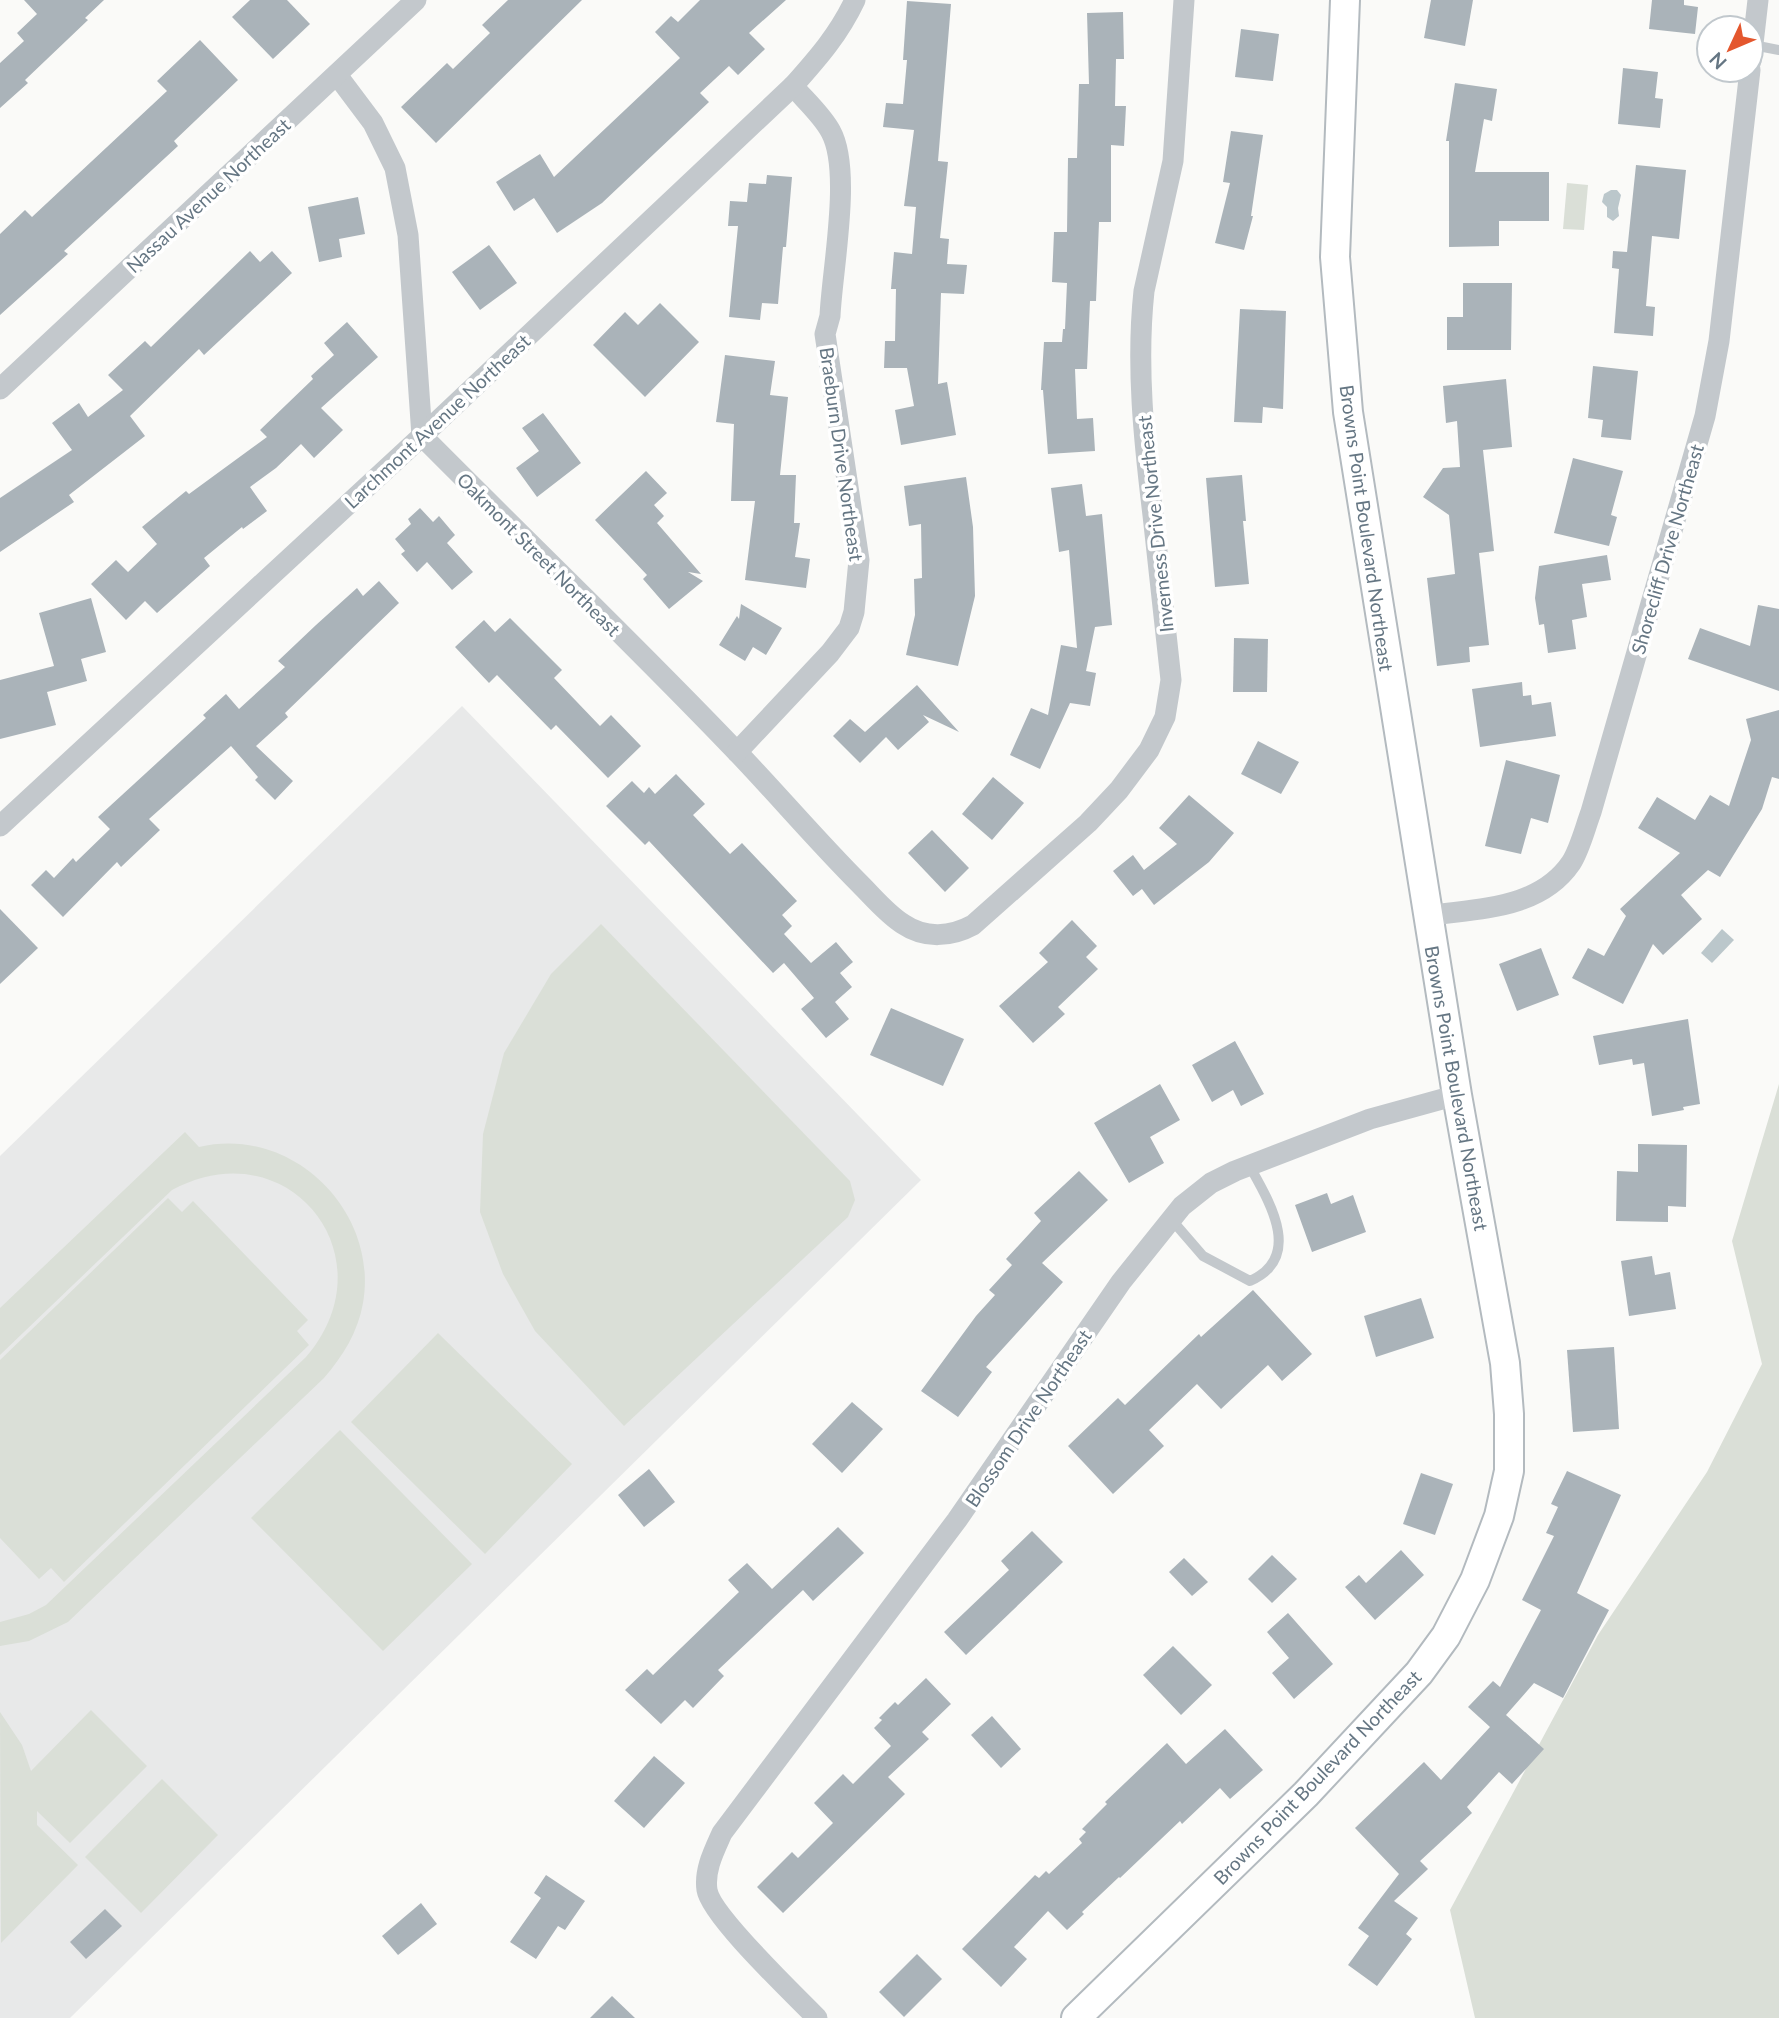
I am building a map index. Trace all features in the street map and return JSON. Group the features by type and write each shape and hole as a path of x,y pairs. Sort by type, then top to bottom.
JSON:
{"street":[{"name":"Nassau Avenue Northeast","path":"0,389 416,0"},
{"name":"Larchmont Avenue Northeast","path":"0,826 422,436 793,86 832,43 855,0"},
{"name":"Inverness Drive Northeast","path":"928,934 953,933 973,925 1088,823 1126,782 1149,750 1165,717 1171,680 1146,457 1141,388 1142,311 1173,161 1184,0"},
{"name":"Browns Point Boulevard Northeast","path":"1076,2018 1306,1794 1419,1674 1446,1636 1475,1580 1499,1516 1509,1471 1505,1363 1457,1096 1360,502 1339,331 1335,257 1345,0"},
{"path":"337,75 373,123 395,168 408,235 422,436"},
{"name":"Shorecliff Drive Northeast","path":"1427,916 1516,903 1546,887 1572,862 1591,812 1705,416 1718,341 1748,84"},
{"name":"Braeburn Drive Northeast","path":"737,752 830,653 849,628 857,587 859,560 825,334 830,316 841,198 839,165 831,131 793,86"},
{"name":"Oakmont Street Northeast","path":"422,436 737,752 840,864 903,924 928,934"},
{"name":"Blossom Drive Northeast","path":"817,2018 734,1931 707,1893 710,1860 722,1833 957,1520 1121,1282 1171,1219 1195,1194 1211,1183 1249,1166 1370,1119 1457,1096"}],"lane":[{"path":"1171,1219 1203,1256 1250,1282 1261,1276 1275,1260 1279,1234 1276,1218 1266,1195 1249,1166"}],"shaded area":[{"path":"1567,183 1588,185 1584,230 1563,229"},
{"path":"1617,190 1621,195 1619,216 1613,221 1607,217 1607,207 1602,202 1604,194"},
{"path":"462,706 921,1180 70,2018 0,2018 0,1156"},
{"path":"601,924 850,1181 855,1200 848,1217 624,1426 535,1331 503,1274 480,1212 483,1134 504,1053 551,974"},
{"path":"1722,929 1734,940 1712,963 1701,953"},
{"path":"1779,1084 1779,2018 1475,2018 1450,1910 1598,1635 1707,1472 1762,1364 1732,1241"},
{"path":"185,1132 199,1147 233,1144 266,1149 296,1162 322,1182 343,1207 357,1237 364,1269 363,1303 357,1324 343,1352 324,1378 68,1622 29,1641 0,1646 0,1622 29,1614 46,1605 306,1357 330,1319 338,1280 332,1244 315,1212 288,1189 254,1175 215,1175 172,1190 0,1355 0,1308"},
{"path":"168,1198 182,1212 193,1201 308,1320 297,1331 309,1345 64,1582 51,1568 39,1579 0,1538 0,1360"},
{"path":"438,1333 572,1464 485,1554 351,1422"},
{"path":"340,1430 472,1564 383,1651 251,1518"},
{"path":"91,1710 147,1766 70,1843 37,1811 37,1825 78,1865 1,1943 0,1712 22,1745 31,1771"},
{"path":"162,1779 218,1835 141,1913 85,1857"}],"building":[{"path":"24,0 104,0 85,18 88,20 25,80 28,83 0,108 0,63 24,41 17,33 37,14"},
{"path":"250,0 287,0 310,24 273,59 232,17"},
{"path":"508,0 582,0 436,143 401,107 447,63 453,69 490,33 482,25"},
{"path":"700,0 786,0 749,33 765,49 738,75 729,66 700,93 709,102 602,203 557,233 534,198 514,211 496,182 540,154 554,177 680,58 655,32 671,16 678,22"},
{"path":"1431,0 1473,0 1465,46 1424,38"},
{"path":"1652,0 1684,0 1684,5 1698,7 1695,14 1695,34 1649,29"},
{"path":"907,1 951,4 938,161 948,162 940,238 949,239 947,264 967,265 964,294 941,293 938,384 947,382 956,435 901,445 895,410 914,406 907,368 884,368 885,341 895,341 896,289 891,289 894,252 912,254 916,207 904,206 914,130 883,127 886,103 903,104 907,60 903,60"},
{"path":"1123,12 1124,59 1116,59 1115,106 1126,106 1124,146 1111,145 1111,222 1099,222 1096,301 1090,301 1087,369 1075,369 1077,419 1093,418 1095,451 1048,454 1041,390 1044,342 1062,342 1065,329 1067,283 1052,282 1054,232 1067,232 1068,158 1077,158 1079,84 1089,84 1087,13"},
{"path":"1241,29 1279,34 1273,81 1235,77"},
{"path":"200,40 238,80 174,141 178,146 64,251 68,254 0,315 0,234 25,210 32,217 167,91 157,81"},
{"path":"1623,68 1658,72 1655,98 1663,99 1660,128 1618,124"},
{"path":"1455,83 1497,89 1492,121 1484,119 1475,172 1549,172 1549,221 1499,221 1499,246 1449,247 1449,141 1446,141"},
{"path":"1231,131 1263,135 1253,216 1244,250 1215,243 1230,183 1223,182"},
{"path":"1636,165 1686,170 1679,239 1652,236 1646,306 1655,307 1653,336 1614,333 1619,269 1612,268 1613,251 1627,252"},
{"path":"767,175 792,177 778,304 762,303 760,320 729,317 738,226 728,226 730,201 747,202 749,183 766,184"},
{"path":"358,197 365,234 339,239 342,257 319,262 308,207"},
{"path":"489,245 517,283 480,310 452,272"},
{"path":"250,251 260,262 272,251 292,273 204,355 199,349 130,416 145,436 69,495 74,502 0,552 0,498 72,450 52,423 79,403 88,417 123,390 108,375 145,341 151,347"},
{"path":"1463,283 1512,283 1511,350 1447,350 1447,317 1463,317"},
{"path":"660,303 699,342 645,397 593,345 625,312 638,325"},
{"path":"1240,309 1286,311 1283,409 1263,407 1262,423 1234,422"},
{"path":"347,322 378,357 321,408 343,430 314,458 301,444 276,468 250,487 267,511 243,529 242,527 204,558 210,566 157,613 145,601 126,620 91,584 116,560 128,572 157,544 142,527 186,491 189,494 267,437 260,430 334,355 324,343"},
{"path":"725,355 775,361 770,395 788,397 780,475 796,475 794,523 800,523 795,557 810,559 806,588 745,580 755,501 731,501 734,424 716,422"},
{"path":"1593,366 1638,371 1631,440 1601,437 1603,420 1588,418"},
{"path":"1506,379 1512,447 1483,450 1494,551 1479,553 1489,645 1469,647 1470,662 1437,666 1427,578 1455,574 1449,515 1423,497 1443,468 1460,467 1457,421 1446,423 1443,386"},
{"path":"543,413 581,463 537,497 516,468 539,451 522,428"},
{"path":"1573,458 1623,471 1611,515 1617,517 1609,546 1554,533"},
{"path":"646,471 667,493 654,505 664,516 657,523 701,574 688,572 703,581 669,609 643,579 647,575 595,520"},
{"path":"1242,475 1249,584 1215,587 1206,478"},
{"path":"966,477 973,527 975,596 958,666 906,655 915,615 914,579 922,578 921,524 909,526 904,486"},
{"path":"1082,484 1086,516 1102,514 1112,625 1095,627 1086,671 1096,673 1090,706 1070,703 1040,769 1010,755 1031,708 1048,715 1061,645 1077,648 1069,550 1059,552 1051,488"},
{"path":"420,508 433,522 439,516 455,535 447,543 473,572 452,590 427,562 417,572 401,554 405,551 395,539 411,524 408,519"},
{"path":"1607,555 1611,580 1582,584 1587,617 1572,620 1576,649 1548,653 1544,624 1539,625 1535,598 1539,566"},
{"path":"379,581 399,603 285,713 288,717 256,746 293,781 275,800 255,780 258,777 231,746 149,819 160,830 121,867 117,862 63,917 31,885 46,870 54,878 73,858 76,862 110,829 98,817 206,718 203,715 226,694 239,709 285,667 278,661 316,625 357,588 363,596"},
{"path":"91,598 106,652 81,659 87,681 47,692 56,725 0,739 0,680 54,666 39,613"},
{"path":"741,604 782,628 766,655 753,647 745,661 719,645 737,616 739,619"},
{"path":"1758,605 1779,609 1779,691 1688,659 1700,628 1750,646"},
{"path":"510,618 562,670 554,678 600,726 611,715 641,746 608,778 556,725 551,730 497,675 489,683 455,647 484,620 495,632"},
{"path":"1234,638 1268,639 1267,692 1233,692"},
{"path":"1522,682 1523,696 1531,695 1532,705 1551,702 1556,736 1480,747 1472,689"},
{"path":"917,685 959,732 923,715 929,722 898,750 886,737 860,763 833,736 850,719 865,732"},
{"path":"1779,710 1779,779 1772,777 1762,809 1720,877 1708,870 1681,895 1702,919 1663,955 1653,944 1623,1004 1572,978 1588,948 1604,956 1626,916 1620,909 1680,853 1638,828 1657,797 1695,820 1710,795 1729,806 1751,740 1746,719"},
{"path":"1258,741 1299,762 1281,794 1241,774"},
{"path":"1506,760 1560,775 1548,823 1531,818 1521,854 1485,846"},
{"path":"676,774 705,804 693,815 730,854 742,843 797,901 782,915 792,926 784,934 811,963 836,942 853,962 840,973 852,987 835,1002 849,1019 826,1038 801,1009 814,998 784,963 773,973 649,841 645,845 606,806 632,781 644,793 649,787 655,794"},
{"path":"993,777 1024,803 992,840 962,814"},
{"path":"1189,795 1234,833 1209,862 1154,905 1142,889 1133,896 1113,871 1133,855 1144,870 1177,844 1159,828"},
{"path":"932,830 969,868 945,892 908,853"},
{"path":"0,909 38,948 0,984"},
{"path":"1072,920 1097,946 1086,957 1098,969 1058,1007 1065,1014 1033,1043 999,1006 1048,962 1039,953"},
{"path":"1541,948 1559,995 1517,1011 1499,964"},
{"path":"891,1008 964,1039 943,1086 870,1055"},
{"path":"1688,1019 1700,1104 1652,1116 1644,1063 1633,1065 1632,1059 1599,1065 1593,1036"},
{"path":"1235,1041 1264,1094 1241,1106 1233,1090 1212,1102 1192,1065"},
{"path":"1160,1084 1180,1120 1150,1137 1164,1163 1129,1183 1094,1123"},
{"path":"1638,1144 1687,1145 1686,1207 1668,1206 1668,1222 1616,1221 1617,1171 1638,1172"},
{"path":"1079,1171 1108,1200 1042,1263 1063,1282 986,1367 992,1372 958,1417 921,1391 976,1316 995,1295 989,1290 1012,1265 1006,1259 1041,1221 1034,1213"},
{"path":"1327,1193 1331,1204 1353,1195 1366,1232 1312,1252 1295,1205"},
{"path":"1652,1256 1655,1275 1670,1272 1676,1309 1629,1316 1621,1261"},
{"path":"1253,1290 1312,1354 1282,1381 1268,1365 1221,1409 1197,1384 1149,1430 1164,1446 1113,1494 1068,1446 1118,1398 1125,1405 1199,1334 1201,1337"},
{"path":"1421,1298 1434,1338 1376,1357 1364,1316"},
{"path":"1614,1347 1619,1429 1573,1432 1567,1350"},
{"path":"852,1402 883,1429 842,1473 812,1444"},
{"path":"649,1469 675,1502 644,1527 618,1495"},
{"path":"1567,1471 1621,1495 1577,1593 1609,1610 1563,1698 1534,1683 1506,1715 1544,1749 1512,1784 1499,1772 1467,1807 1472,1813 1420,1861 1428,1869 1394,1901 1418,1918 1406,1934 1412,1939 1377,1986 1348,1965 1369,1936 1358,1928 1399,1874 1355,1828 1424,1762 1441,1780 1490,1727 1468,1707 1493,1681 1500,1687 1541,1610 1522,1600 1554,1536 1546,1533 1558,1507 1551,1504"},
{"path":"1421,1473 1453,1484 1435,1535 1403,1524"},
{"path":"838,1527 864,1553 813,1601 803,1590 718,1670 724,1676 693,1708 685,1700 661,1724 625,1690 647,1669 653,1675 739,1592 728,1580 747,1563 772,1589"},
{"path":"1032,1531 1063,1562 966,1655 944,1632 1009,1570 1001,1561"},
{"path":"1401,1550 1424,1575 1375,1620 1345,1587 1359,1575 1366,1583"},
{"path":"1272,1555 1297,1579 1272,1603 1248,1579"},
{"path":"1184,1558 1208,1582 1192,1596 1169,1572"},
{"path":"1288,1613 1333,1664 1294,1699 1272,1673 1289,1658 1267,1632"},
{"path":"1173,1646 1212,1685 1181,1715 1143,1675"},
{"path":"926,1678 951,1704 922,1732 929,1739 888,1777 905,1794 783,1913 757,1887 792,1852 798,1858 833,1823 814,1803 843,1774 853,1784 891,1746 874,1728 882,1720 879,1718 895,1702 898,1705"},
{"path":"992,1716 1021,1749 1001,1768 971,1735"},
{"path":"1225,1729 1263,1770 1230,1799 1220,1788 1119,1877 1067,1930 1048,1911 1014,1947 1027,1959 1001,1987 962,1949 1035,1875 1039,1878 1046,1871 1049,1874 1082,1843 1079,1839 1086,1832 1082,1829 1107,1804 1105,1802 1167,1743 1186,1764"},
{"path":"654,1756 685,1783 644,1828 614,1801"},
{"path":"546,1875 585,1901 565,1930 558,1926 536,1959 510,1942 541,1898 534,1893"},
{"path":"421,1903 437,1924 398,1955 382,1936"},
{"path":"105,1909 122,1926 86,1959 70,1942"},
{"path":"917,1954 942,1979 904,2017 879,1992"},
{"path":"612,1996 635,2018 590,2018"}]}
